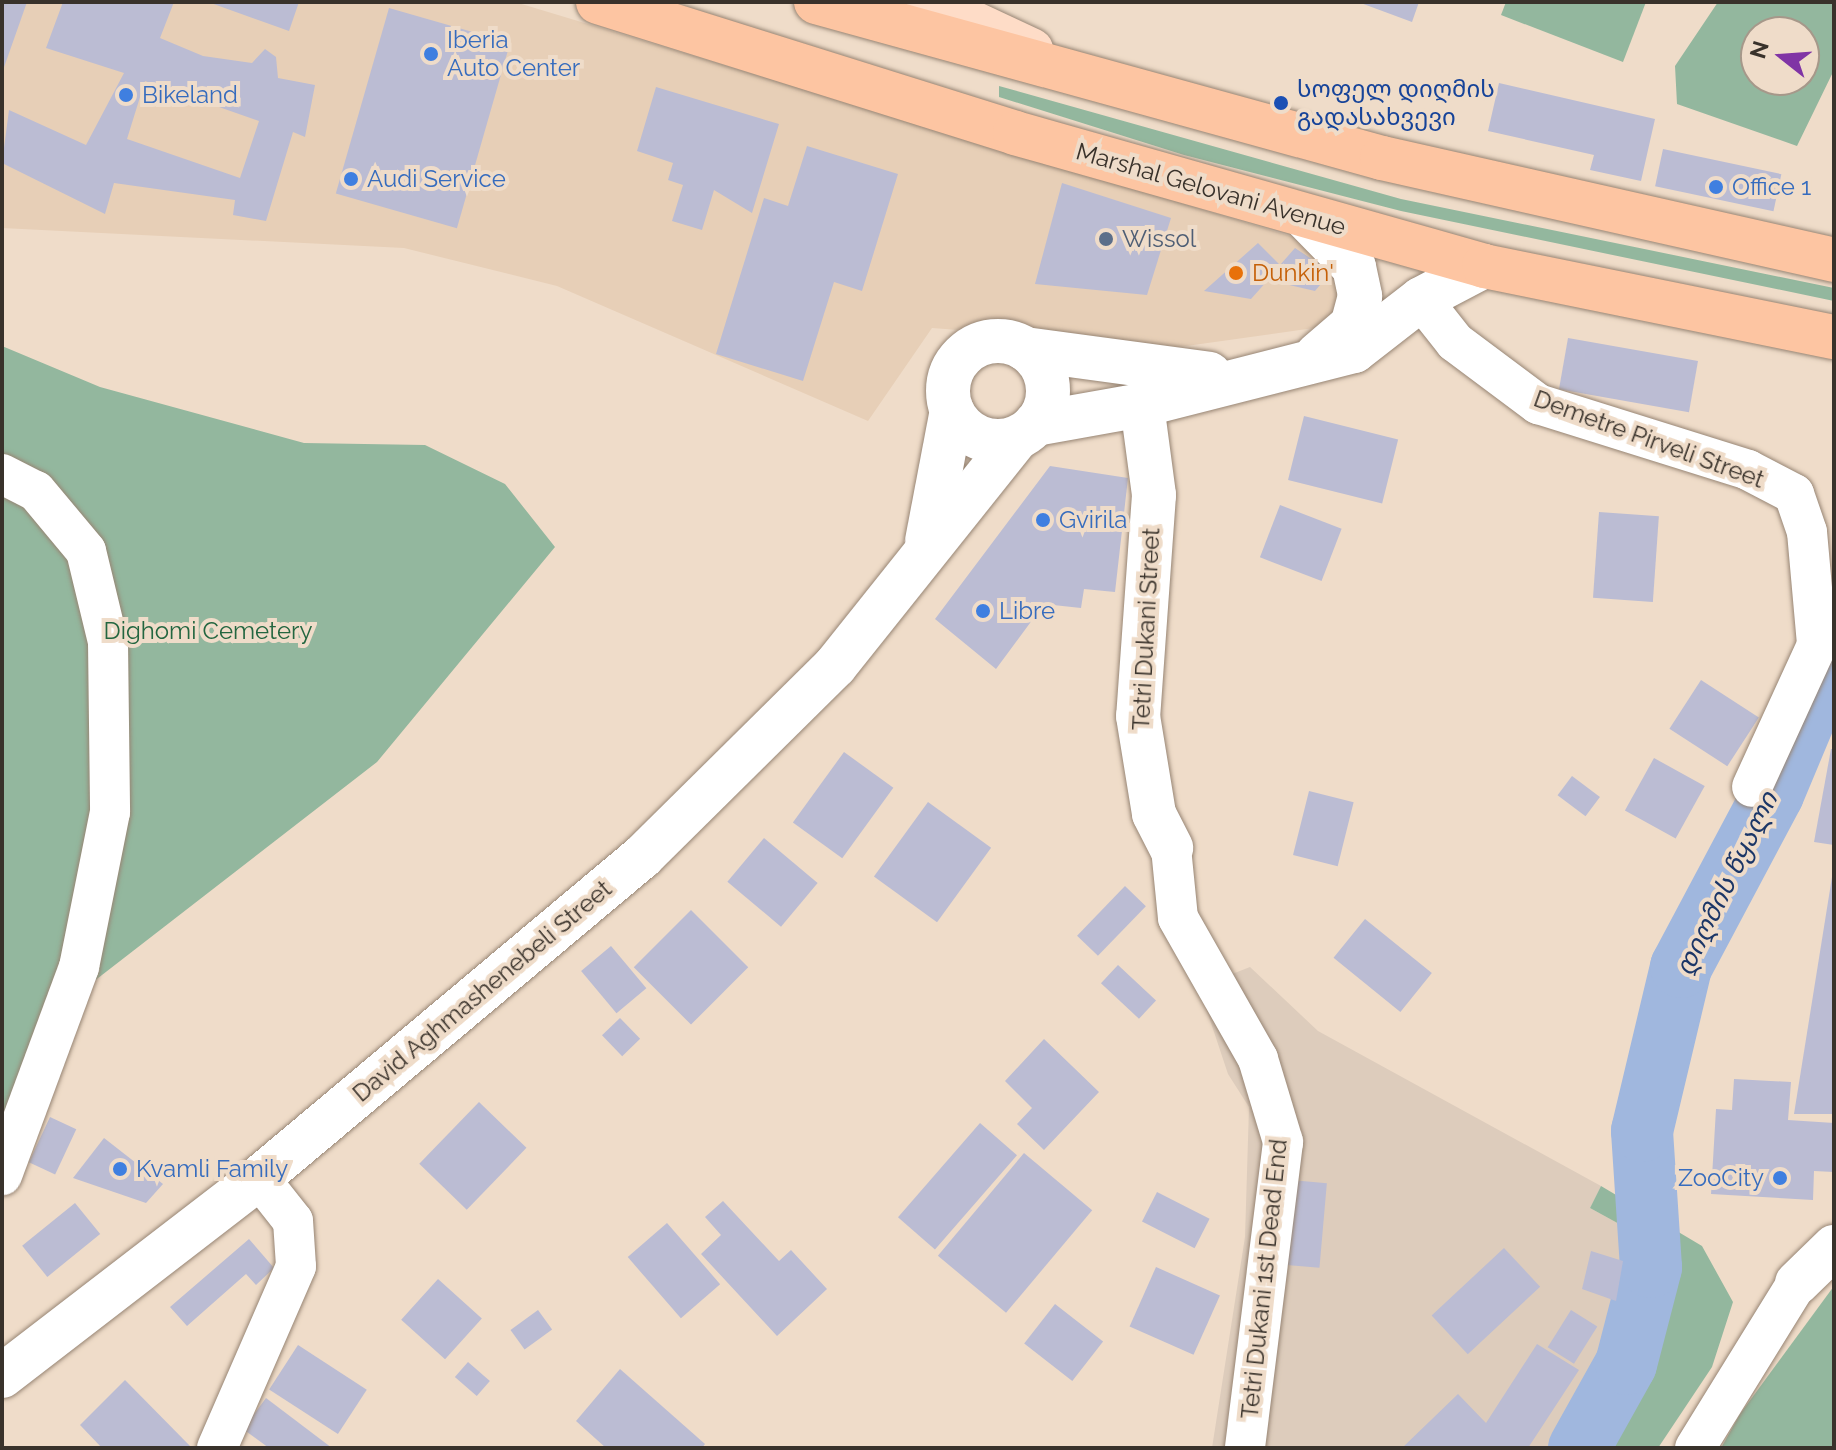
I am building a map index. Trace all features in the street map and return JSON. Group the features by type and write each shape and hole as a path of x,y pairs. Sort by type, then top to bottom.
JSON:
{"highway":[{"name":"Marshal Gelovani Avenue","path":"598,2 1305,217 1484,266 1820,335"},
{"path":"816,2 1382,158 1826,258"}],"main road":[{"path":"928,2 1077,73"},
{"path":"1305,217 1354,267 1360,296 1352,325 1309,361"},
{"path":"1252,376 1149,371 995,341 966,352 950,378 952,410 972,434 1026,430 1142,405 1309,361 1368,344 1421,299 1484,266"},
{"path":"1025,349 1046,384 1026,430"},
{"name":"Tetri Dukani Street","path":"1142,405 1154,495 1138,716 1154,814 1171,848"},
{"name":"David Aghmashenebeli Street","path":"920,562 939,506 952,410"},
{"name":"David Aghmashenebeli Street","path":"2,1376 259,1178 643,856 814,688 1026,430"},
{"path":"1797,1283 1834,1247"}],"street":[{"name":"Demetre Pirveli Street","path":"1421,299 1455,342 1538,404 1748,470 1794,494 1807,532 1817,645 1752,787"},
{"path":"2,474 36,491 86,551 108,642 110,812 79,967 2,1175"},
{"name":"Tetri Dukani 1st Dead End","path":"1171,848 1178,918 1258,1059 1283,1142 1245,1448"},
{"path":"217,1448 296,1266 293,1221 259,1178"},
{"path":"1695,1448 1797,1283"}],"shaded area":[{"path":"2,2 515,2 1310,242 1348,298 1328,326 1179,347 932,328 868,421 557,286 404,248 2,228"},
{"path":"1250,967 1318,1031 1601,1186 1590,1208 1621,1225 1631,1245 1617,1326 1587,1407 1550,1448 1212,1448 1245,1237 1249,1107 1228,1074 1199,987"}],"green space":[{"path":"1506,2 1646,2 1623,62 1501,15"},
{"path":"1718,2 1834,2 1834,70 1797,146 1677,104 1675,66"},
{"path":"999,86 1401,199 1834,288 1834,301 1401,211 1184,155 999,97"},
{"name":"Dighomi Cemetery","path":"2,346 100,387 304,443 425,445 505,484 555,547 377,762 40,1023 2,1130"},
{"path":"1601,1186 1702,1246 1733,1302 1712,1367 1658,1448 1550,1448 1587,1407 1617,1326 1631,1245 1621,1225 1590,1208"},
{"path":"1834,1286 1834,1448 1721,1448 1740,1414"}],"building":[{"path":"2,2 27,2 2,73"},
{"path":"63,2 174,2 160,38 203,56 252,63 265,49 276,57 278,78 315,85 305,137 293,132 266,221 233,215 235,200 114,183 105,214 2,163 9,110 86,145 124,73 46,48","holes":["145,81 259,121 240,178 127,139"]},
{"path":"208,2 299,2 289,31"},
{"path":"1358,2 1419,2 1412,22"},
{"path":"389,8 510,43 457,228 336,194"},
{"path":"1499,83 1655,119 1641,181 1590,170 1594,155 1488,131"},
{"path":"656,87 779,124 752,213 714,190 702,230 672,221 683,185 668,180 673,163 637,151"},
{"path":"807,146 898,174 862,291 834,282 803,381 716,354 764,198 788,206"},
{"path":"1663,149 1781,174 1773,211 1655,186"},
{"name":"Wissol","path":"1062,183 1171,218 1147,295 1035,284"},
{"path":"1258,243 1280,265 1295,248 1331,272 1315,291 1268,280 1251,299 1204,291"},
{"path":"1568,338 1698,361 1689,412 1559,389"},
{"path":"1304,416 1398,439 1382,504 1288,480"},
{"path":"1050,466 1128,478 1115,592 1084,589 1081,608 1044,604 996,669 935,619"},
{"path":"1280,505 1342,529 1322,581 1260,557"},
{"path":"1599,512 1659,516 1653,602 1593,598"},
{"path":"1701,680 1759,718 1727,766 1669,729"},
{"path":"1831,749 1834,749 1834,845 1814,842"},
{"path":"844,752 893,788 842,858 793,822"},
{"path":"1654,758 1705,786 1676,839 1625,810"},
{"path":"1572,776 1600,797 1586,816 1558,795"},
{"path":"1309,791 1354,802 1338,866 1293,855"},
{"path":"928,802 991,848 937,922 874,876"},
{"path":"764,838 818,883 781,927 727,882"},
{"path":"1832,877 1834,1114 1794,1114"},
{"path":"1125,886 1146,906 1098,956 1077,936"},
{"path":"691,910 748,967 691,1025 634,967"},
{"path":"1365,919 1432,973 1400,1012 1334,958"},
{"path":"611,946 646,988 616,1013 581,971"},
{"path":"1118,965 1156,1000 1139,1019 1101,983"},
{"path":"620,1018 640,1039 622,1056 602,1035"},
{"path":"1044,1039 1099,1092 1044,1150 1017,1124 1032,1108 1005,1081"},
{"path":"1734,1079 1791,1082 1788,1120 1834,1123 1834,1172 1814,1171 1813,1200 1711,1194 1716,1109 1732,1110"},
{"path":"479,1102 526,1148 467,1210 419,1164"},
{"path":"50,1117 76,1129 55,1175 29,1162"},
{"path":"980,1123 1017,1155 935,1249 898,1217"},
{"path":"104,1138 163,1184 146,1203 73,1178"},
{"path":"1024,1153 1092,1210 1006,1313 938,1256"},
{"path":"1291,1180 1327,1183 1319,1268 1284,1265"},
{"path":"1157,1192 1210,1219 1195,1248 1142,1221"},
{"path":"723,1201 779,1261 791,1250 827,1289 777,1336 701,1254 721,1235 705,1217"},
{"path":"75,1203 100,1234 47,1277 22,1246"},
{"path":"667,1223 720,1284 681,1318 628,1257"},
{"path":"249,1239 274,1268 256,1285 246,1274 187,1326 170,1307"},
{"path":"1504,1248 1540,1287 1468,1354 1432,1316"},
{"path":"1591,1251 1623,1261 1616,1301 1582,1289"},
{"path":"1156,1267 1220,1295 1194,1355 1130,1326"},
{"path":"438,1279 482,1318 445,1359 401,1320"},
{"path":"1055,1304 1103,1342 1072,1381 1024,1343"},
{"path":"538,1310 552,1329 525,1349 510,1330"},
{"path":"1571,1310 1597,1326 1574,1364 1548,1347"},
{"path":"1537,1344 1579,1370 1528,1448 1402,1448 1458,1394 1486,1423"},
{"path":"298,1345 367,1390 338,1434 269,1389"},
{"path":"468,1362 490,1381 477,1396 455,1377"},
{"path":"620,1369 705,1444 702,1448 606,1448 576,1421"},
{"path":"125,1380 192,1448 102,1448 80,1425"},
{"path":"266,1398 332,1448 269,1448 243,1429"}],"waterway":[{"name":"დიღმის წყალი","path":"1579,1448 1626,1364 1651,1267 1642,1131 1681,967 1773,794 1826,667"}],"place":[{"name":"Iberia Auto Center","path":"431,54"},
{"name":"Bikeland","path":"126,95"},
{"name":"სოფელ დიღმის გადასახვევი","path":"1281,103"},
{"name":"Audi Service","path":"351,179"},
{"name":"Office 1","path":"1716,187"},
{"name":"Wissol","path":"1106,239"},
{"name":"Dunkin'","path":"1236,273"},
{"name":"Gvirila","path":"1043,520"},
{"name":"Libre","path":"983,611"},
{"name":"Kvamli Family","path":"120,1169"},
{"name":"ZooCity","path":"1780,1178"}]}
